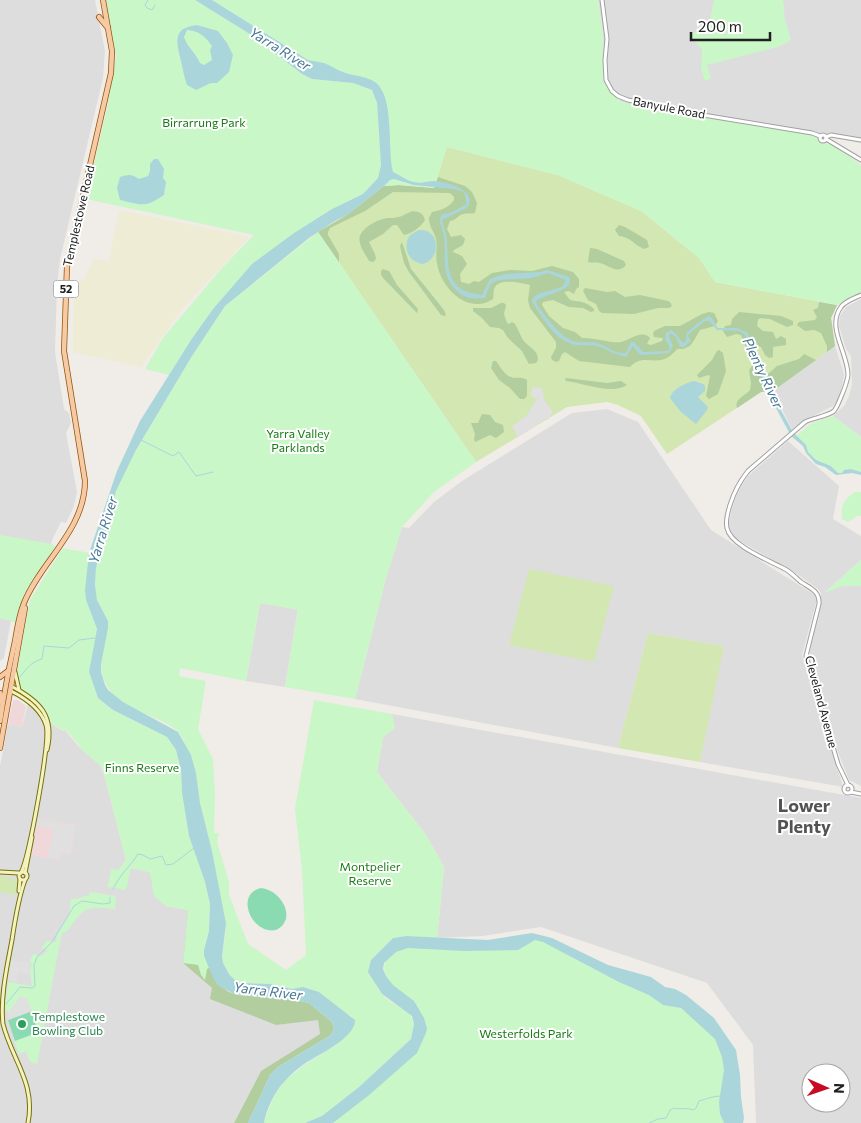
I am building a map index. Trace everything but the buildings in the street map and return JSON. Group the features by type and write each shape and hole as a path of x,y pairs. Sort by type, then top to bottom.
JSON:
{"main road":[{"name":"Templestowe Road","path":"8,688 8,671 20,615 26,597 74,525 84,497 85,481 64,351 66,272 69,252 110,82 112,56 103,0"},
{"path":"99,16 108,28"},
{"name":"Templestowe Road","path":"8,688 14,669 26,597"},
{"path":"14,669 20,690"},
{"path":"0,677 8,671"},
{"path":"0,682 32,705 49,728"},
{"path":"0,686 20,690 42,708 47,716 49,728 33,821 22,873 19,879 20,897"},
{"path":"0,748 8,688"},
{"name":"52","path":"2,706 8,688"},
{"path":"0,693 2,706 0,720"},
{"path":"0,872 25,880"},
{"path":"8,874 22,873 27,876 20,897 2,1001 4,1025 26,1084 30,1103 28,1123"}],"street":[{"name":"Banyule Road","path":"602,0 608,39 605,60 606,80 612,91 618,96 628,100 703,115 812,133 820,136 824,135 826,138 830,135 861,140"},
{"path":"826,138 861,160"},
{"name":"Cleveland Avenue","path":"846,786 806,656 819,604 817,593 783,568 749,550 734,539 727,528 726,520 731,501 741,479 748,470 797,429 814,418 829,414 839,403 848,375 840,347 836,315 842,305 861,295"},
{"path":"851,791 848,793 844,792 846,786 851,791 860,794"}],"shaded area":[{"path":"0,0 95,0 105,51 103,78 60,259 57,286 55,352 64,409 69,413 71,423 66,433 77,492 74,506 66,523 61,522 53,538 51,543 54,549 27,591 15,622 11,621 4,658 0,661"},
{"path":"598,0 861,0 861,143 830,137 820,141 812,135 621,102 604,83 603,34"},
{"path":"119,210 249,237 181,310 141,367 73,352 74,293 77,282 85,279 93,259 109,261"},
{"path":"861,299 861,437 833,416 844,406 852,384 851,356 846,349 839,326 840,316 846,307"},
{"path":"835,346 844,374 838,400 833,406 792,429 773,391"},
{"path":"533,387 542,388 543,398 553,412 548,420 545,419 518,437 512,426 527,415 538,398 541,399 538,397 536,399 532,397"},
{"path":"607,409 638,422 711,530 815,595 817,599 802,655 843,787 700,762 723,646 648,633 618,748 355,699 386,578 402,527 409,528 434,502 462,481 572,413"},
{"path":"788,441 839,486 833,519 861,536 861,560 825,592 842,586 861,586 861,786 849,780 837,749 809,654 821,601 821,593 797,574 740,541 731,533 729,527 735,498 748,476"},
{"path":"260,603 298,609 285,687 246,681"},
{"path":"30,696 44,710 52,724 63,731 65,730 79,747 100,765 104,774 126,860 108,887 131,868 150,872 166,906 188,910 183,963 212,988 276,1025 318,1019 320,1034 261,1071 234,1123 0,1123 0,766 8,724 22,727"},
{"path":"14,700 18,700 26,706 22,727 8,724"},
{"path":"392,714 861,798 861,1123 756,1123 753,1045 707,983 541,927 482,936 437,938 444,867 426,835 377,772 383,737 394,728"},
{"path":"38,818 76,825 71,856 61,854 59,860 31,855"},
{"path":"39,819 75,826 70,855 60,853 59,859 48,857 54,828 37,826"},
{"path":"11,960 30,963 28,974 18,972 16,982 7,980"},
{"path":"21,996 27,999 32,1011 8,1020 8,1013"}],"green space":[{"name":"Birrarrung Park","path":"105,0 195,0 253,36 302,74 312,79 353,83 372,90 377,103 381,165 378,178 363,194 332,209 284,241 213,309 169,375 145,369 163,338 222,268 254,235 86,199 107,108 116,56"},
{"path":"212,0 598,0 603,34 604,83 621,102 812,135 820,141 836,147 861,165 861,292 837,305 715,282 699,258 641,211 558,175 447,147 434,188 399,185 384,186 390,165 390,152 382,89 370,80 308,60"},
{"path":"714,0 783,0 785,20 791,40 778,47 707,65 711,78 705,81 701,68 702,49 689,35 694,32 707,35"},
{"path":"447,147 558,175 641,211 699,258 715,282 837,305 831,318 835,346 773,391 761,392 667,454 641,416 607,402 567,407 476,462 318,232 347,215 384,186 434,188"},
{"path":"438,177 465,186 472,192 477,203 475,213 460,215 450,221 447,229 451,237 461,235 465,239 463,245 453,252 462,256 467,264 460,274 461,282 469,284 474,281 479,282 492,273 510,270 532,271 552,266 573,272 579,279 579,287 574,294 569,291 564,292 570,300 585,303 591,306 594,311 569,307 553,300 543,302 542,305 549,316 563,328 575,332 582,338 618,342 643,335 650,338 647,344 651,345 662,341 663,338 654,337 653,334 654,331 665,326 680,326 709,312 714,313 718,321 715,326 700,330 689,346 677,349 664,359 641,360 630,367 579,361 565,352 559,361 556,362 551,357 556,348 556,342 530,308 528,300 530,285 512,282 498,284 494,290 493,299 484,303 474,304 465,301 449,289 439,272 436,257 437,242 429,218 432,212 452,203 454,197 450,193 393,192 365,211 330,228 328,235 339,254 339,262 318,232 347,215 384,186 399,185 434,188"},
{"path":"413,211 422,214 425,220 421,225 413,232 404,235 397,225 393,225 383,234 369,242 376,259 373,262 369,261 360,243 361,234 364,230 378,221 401,216"},
{"path":"619,225 647,240 649,247 644,249 627,238 619,236 615,230"},
{"name":"Yarra Valley Parklands","path":"318,232 476,462 434,492 402,527 386,578 355,699 285,687 298,610 260,603 246,681 180,668 179,676 206,681 198,729 213,759 215,795 214,833 219,833 217,842 229,882 229,895 248,944 286,970 306,955 302,870 295,809 314,700 392,714 395,728 383,737 377,772 426,835 444,867 437,938 406,936 393,938 371,960 374,977 381,993 406,1011 413,1021 414,1029 411,1039 359,1087 322,1116 305,1123 264,1123 272,1100 283,1082 304,1065 336,1045 352,1016 346,1014 319,992 303,987 292,989 271,984 242,983 236,981 229,974 223,963 222,956 226,929 212,851 200,803 196,773 178,731 119,699 103,679 101,664 106,616 100,607 95,593 96,568 116,491 136,450 192,356 225,306"},
{"path":"402,242 411,269 446,315 441,315 409,272 404,263 400,246"},
{"path":"590,248 597,249 624,261 626,265 617,270 600,263 588,262"},
{"path":"383,269 389,271 397,285 418,309 417,313 384,279 381,275"},
{"path":"585,288 607,292 615,291 625,297 640,295 668,301 672,306 634,314 602,313 596,304 588,300 583,291"},
{"path":"819,302 837,305 831,318 835,346 827,352 827,346 821,333 814,330 805,331 797,325 799,322 815,320 817,317 813,310 818,308"},
{"path":"501,303 506,305 504,314 507,323 512,322 515,324 525,343 538,356 536,363 529,364 522,351 508,338 503,330 490,327 473,311 473,308 491,308"},
{"path":"739,312 781,316 793,321 793,325 787,327 770,319 760,318 758,320 757,326 763,331 773,332 776,339 781,336 786,339 786,345 773,347 773,357 769,358 761,347 754,347 760,363 768,374 777,366 799,359 804,354 816,360 773,391 761,392 737,408 738,400 750,390 749,370 752,366 752,361 741,335 736,334 727,337 723,331 725,326 731,325 732,319"},
{"path":"719,350 723,353 726,371 718,394 709,399 706,396 710,376 699,378 697,375"},
{"path":"493,361 496,361 509,376 527,380 527,396 524,399 520,399 499,380 491,368"},
{"path":"566,378 607,383 621,381 627,385 614,389 597,388 566,381"},
{"path":"482,414 490,415 495,422 503,425 504,432 496,438 490,435 475,442 475,434 471,423 478,423"},
{"path":"833,416 861,437 861,472 851,469 838,473 831,466 816,460 808,452 806,445 796,436 810,424"},
{"path":"855,492 861,492 861,516 857,516 848,522 842,519 842,510 845,500"},
{"path":"0,535 52,544 55,547 24,595 19,618 15,622 0,618"},
{"name":"Finns Reserve","path":"63,548 89,553 86,600 97,630 90,675 98,698 113,710 167,737 176,750 181,770 182,793 189,836 205,882 210,904 209,931 204,955 209,968 207,969 205,980 201,975 198,965 183,963 188,910 166,906 154,896 150,872 131,868 126,890 108,887 111,869 118,870 126,860 100,765 79,747 66,730 64,731 52,724 41,706 19,687 17,670 30,600"},
{"path":"861,560 861,586 842,586 824,593"},
{"path":"529,569 614,586 594,662 509,645"},
{"path":"648,633 724,646 700,762 618,748"},
{"path":"0,876 15,879 18,882 16,895 0,892"},
{"path":"261,888 275,894 284,906 286,919 276,930 267,930 260,926 249,913 249,898 253,892"},
{"path":"90,892 116,896 115,909 97,908 86,910 81,913 66,932 63,932 37,1064 30,1062 26,1051 19,1054 14,1041 33,1035 32,1031 37,1030 32,1011 21,996 8,1013 5,1007 8,982 32,986 30,970 32,963 29,962 33,954 41,956 48,950 41,948 47,941 56,942 57,933 69,915 71,899 89,895"},
{"path":"188,910 217,984 229,992 238,995 309,1003 332,1022 334,1029 331,1035 278,1067 270,1075 248,1123 234,1123 261,1071 320,1034 318,1020 276,1025 210,999 212,988 183,963"},
{"name":"Westerfolds Park","path":"533,938 549,943 679,1003 706,1023 725,1051 726,1123 332,1123 358,1104 426,1032 385,974 384,965 386,961 399,946"},
{"name":"Templestowe Bowling Club","path":"32,1011 37,1030 33,1031 33,1034 15,1041 8,1020"}],"water":[{"path":"195,0 212,0 308,60 324,63 346,73 375,82 381,89 388,111 393,172 416,183 434,181 453,185 465,192 468,196 470,201 468,207 442,220 447,239 450,274 457,286 470,293 482,295 490,279 505,274 547,270 567,276 570,278 569,285 540,298 536,301 537,305 554,327 565,337 577,342 597,343 619,353 626,353 631,342 634,342 643,352 668,351 670,348 665,339 666,333 671,330 683,343 686,341 688,332 709,316 718,328 737,328 748,333 752,349 765,373 772,394 793,432 806,445 808,452 816,460 831,466 838,473 851,469 861,472 861,475 852,473 836,475 825,467 816,464 806,453 803,446 791,436 752,358 745,335 739,331 717,330 709,321 705,321 690,333 688,336 691,341 684,347 680,347 676,337 670,333 669,336 673,346 669,353 642,355 633,346 626,357 597,346 569,343 550,328 532,302 533,298 538,294 562,287 566,280 548,273 532,278 499,280 492,283 485,298 465,297 454,288 445,270 445,243 440,223 442,214 450,213 467,204 464,192 453,189 414,185 394,179 390,180 347,215 309,238 225,306 192,356 136,450 116,491 96,568 95,585 97,600 108,621 101,664 105,685 108,690 123,702 178,732 191,755 226,924 222,956 223,963 229,974 236,981 242,983 271,984 292,989 303,987 319,992 355,1020 354,1027 343,1039 304,1064 284,1082 271,1101 264,1123 248,1123 270,1075 278,1067 331,1035 334,1029 332,1022 309,1003 234,994 219,986 214,980 204,955 209,931 210,904 205,882 189,836 182,793 181,770 176,750 167,737 113,710 98,698 89,672 97,629 86,600 85,590 89,553 117,471 140,421 191,340 213,309 252,264 294,233 332,209 363,194 378,178 381,165 377,103 372,90 353,83 312,79 302,74 253,36"},
{"path":"197,25 218,31 233,55 229,72 217,83 211,83 196,90 187,85 177,42 179,33","holes":["187,30 207,39 212,46 210,50 212,60 204,65 200,63 184,37"]},
{"path":"154,159 158,159 164,169 163,178 166,182 164,195 148,204 120,200 117,188 120,177 130,175 139,179 148,176 150,164"},
{"path":"419,230 431,234 435,239 436,245 433,256 423,264 410,257 407,249 410,235"},
{"path":"694,381 705,386 705,391 698,397 708,407 696,424 681,412 670,398 676,389"},
{"path":"532,933 552,938 608,965 651,977 665,987 675,989 686,995 714,1018 736,1050 740,1075 743,1123 724,1123 720,1114 719,1102 724,1070 722,1057 715,1039 681,1008 663,1005 649,995 619,982 543,942 535,940 518,950 463,951 408,948 396,952 384,963 383,969 393,985 414,1001 424,1018 427,1028 426,1033 417,1053 368,1096 333,1123 305,1123 322,1116 359,1087 411,1039 414,1024 412,1016 382,994 368,972 371,960 393,938 406,936 488,940"}],"waterway":[{"path":"148,0 145,5 147,8 152,10 155,5"},
{"path":"141,440 173,456 179,452 196,476 213,472"},
{"path":"20,677 27,668 42,659 44,646 69,648 79,640 95,638"},
{"path":"113,889 138,854 150,859 162,856 166,865 173,864 194,848"},
{"path":"6,1004 20,987 32,988 35,986 34,965 37,957 52,942 74,906 82,901 110,903 110,897"},
{"path":"649,1123 666,1118 670,1110 674,1108 693,1110 699,1101 721,1096"}],"place":[{"name":"Templestowe Bowling Club","path":"22,1024"}],"district":[{"name":"Lower Plenty","path":"804,816"}],"water label":[{"name":"Yarra River","path":"280,49"},
{"name":"Plenty River","path":"763,373"},
{"name":"Yarra River","path":"103,530"},
{"name":"Yarra River","path":"268,991"}],"park label":[{"name":"Montpelier Reserve","path":"370,874"}]}
